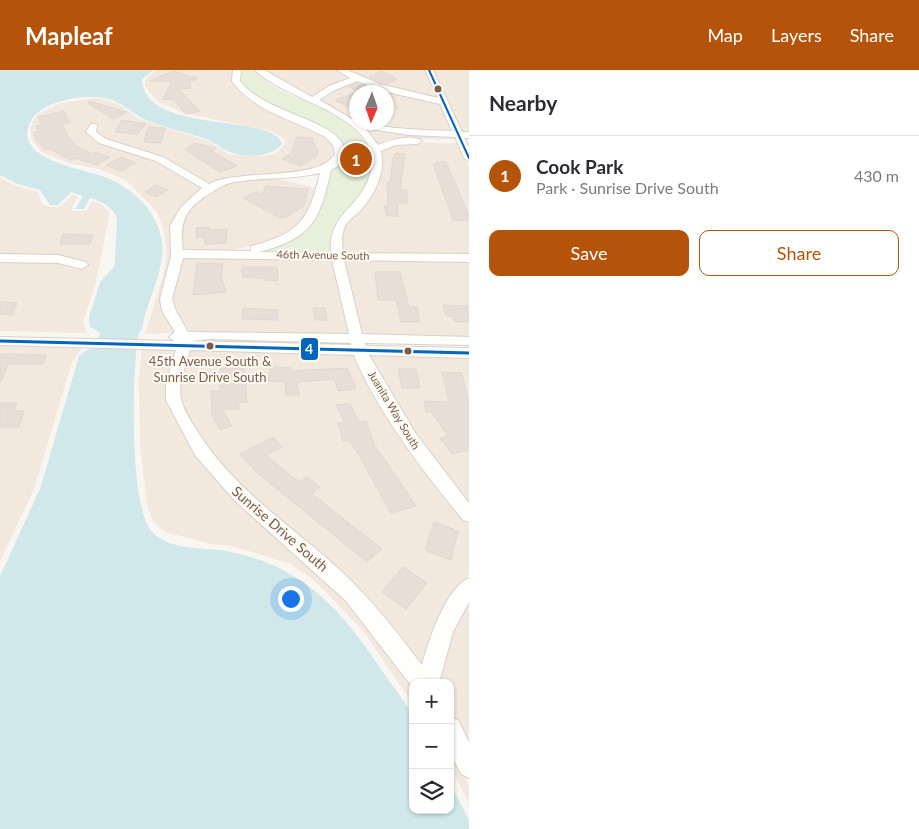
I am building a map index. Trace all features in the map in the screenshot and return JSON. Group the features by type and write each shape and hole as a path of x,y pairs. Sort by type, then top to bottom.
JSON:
{"street":[{"path":"184,342 166,299 177,254 174,232 177,221 190,202 224,181 237,178 307,174 326,169 338,161 340,154 334,140 312,126 272,110 246,96 236,81 237,70"},
{"path":"259,70 285,89 335,110 349,119"},
{"path":"341,70 356,79 442,102"},
{"path":"429,70 442,102 464,138 469,158"},
{"path":"312,101 332,88 356,79"},
{"path":"94,126 91,132 100,140 163,160 188,173 210,189"},
{"path":"361,130 376,150 394,142 464,138"},
{"path":"394,130 464,138"},
{"name":"Juanita Way South","path":"376,150 377,170 372,183 359,205 343,221 337,232 338,255 360,345 390,408 440,482 469,515"},
{"path":"228,255 280,242 296,232 314,213 326,169"},
{"path":"274,176 310,182 321,187"},
{"name":"46th Avenue South","path":"177,254 469,258"},
{"path":"0,258 58,260 82,265"},
{"path":"0,335 97,340"},
{"path":"0,341 138,340 360,345 469,352"},
{"path":"360,345 469,341"},
{"name":"Sunrise Drive South","path":"184,342 172,395 181,418 206,459 237,494 320,563 354,596 387,635 419,679"},
{"path":"429,679 444,629 454,605 469,587"},
{"path":"454,736 469,766"}],"shaded area":[{"path":"156,70 234,70 233,81 244,97 269,112 322,133 335,147 336,153 334,160 306,171 236,176 222,179 210,186 191,172 165,158 103,139 95,132 98,125 91,125 88,133 97,141 160,161 204,189 194,194 178,211 170,232 173,254 161,300 177,333 145,334 163,276 167,252 163,228 157,212 126,180 99,169 69,163 42,152 33,141 30,131 33,120 38,114 61,103 96,98 116,103 139,119 208,141 231,155 264,156 275,154 285,144 284,139 271,131 184,113 158,102 145,86 145,80"},
{"path":"263,70 337,70 353,79 374,85 349,85 349,117 337,109 288,88"},
{"path":"344,70 426,70 438,100 394,89 394,85 379,85"},
{"path":"432,70 469,70 469,133 461,133"},
{"path":"394,90 439,103 453,133 394,129"},
{"path":"365,130 455,136 456,139 407,139 377,146"},
{"path":"458,143 469,167 469,255 342,252 341,232 347,222 363,206 380,151 397,144"},
{"path":"0,178 16,186 37,192 42,203 48,207 61,206 72,195 78,197 71,208 72,211 86,211 92,201 101,204 110,212 96,282 83,322 86,333 0,331 0,262 56,263 84,269 88,263 59,256 0,255"},
{"path":"274,178 316,188 310,212 293,230 277,240 228,251 182,251 181,222 194,203 226,183"},
{"path":"182,257 334,258 352,335 188,333 175,310 172,299"},
{"path":"343,258 469,261 469,337 363,335"},
{"path":"0,345 83,346 72,362 34,489 0,561"},
{"path":"142,347 177,350 166,395 171,411 201,462 231,498 348,601 409,679 409,698 364,632 316,582 291,564 232,546 211,544 165,532 153,521 147,505 140,445 139,379"},
{"path":"189,351 357,355 435,485 469,524 469,574 448,599 436,625 422,669 242,490 212,456 182,407 178,394 180,380"},
{"path":"368,355 469,357 469,506 420,443"},
{"path":"469,601 469,746 454,719 454,679 439,679 451,634"},
{"path":"454,755 469,787 469,803 454,774"}],"green space":[{"path":"240,70 255,70 275,87 319,106 346,122 349,125 349,130 355,130 366,145 370,158 369,174 363,191 337,223 332,240 333,253 263,251 296,237 310,226 320,210 330,173 345,156 343,144 332,134 257,98 244,85"}],"water":[{"path":"0,70 153,70 142,79 148,97 163,109 209,121 257,128 273,134 282,144 266,154 239,155 229,152 207,139 149,121 114,100 93,97 69,99 46,107 34,116 28,129 28,141 35,150 46,157 112,180 140,199 154,219 162,240 161,266 144,317 142,330 139,332 135,373 135,463 143,514 150,529 166,542 188,547 231,552 258,559 302,581 321,596 355,632 409,711 409,814 454,814 454,791 469,820 469,829 0,829 0,576 40,489 79,356 87,350 95,348 100,332 90,327 89,317 100,282 114,267 117,219 106,205 99,201 90,198 84,209 75,209 83,196 71,192 58,205 50,205 40,190 18,184 0,175"}],"building":[{"path":"173,71 197,78 196,80 189,80 191,88 178,89 200,111 186,114 173,100 163,99 172,81 150,81"},
{"path":"381,71 397,79 388,84 369,77"},
{"path":"349,95 349,107 335,100"},
{"path":"89,101 127,112 113,119 88,103"},
{"path":"64,111 70,123 62,124 68,137 77,146 92,154 95,152 110,157 96,165 75,158 70,160 51,149 45,150 36,140 34,132 39,132 36,126 42,125 38,117"},
{"path":"122,120 146,124 137,134 115,132"},
{"path":"148,127 165,128 161,143 144,142"},
{"path":"296,137 313,138 312,143 315,143 315,147 318,148 317,156 300,166 282,159 292,153"},
{"path":"194,143 216,148 212,151 237,166 220,172 185,150"},
{"path":"396,153 405,154 400,190 407,190 407,203 397,203 398,216 387,216 384,206 388,206 387,182 390,182 393,158"},
{"path":"122,157 136,163 121,171 106,165"},
{"path":"436,162 446,162 469,215 469,221 453,220 433,164 437,164"},
{"path":"156,185 168,190 157,197 145,192"},
{"path":"266,186 308,189 304,206 286,217 280,218 243,198 257,192 262,195"},
{"path":"210,227 210,230 227,229 226,243 205,244 204,237 197,238 196,228"},
{"path":"63,234 93,235 90,244 60,244"},
{"path":"197,263 223,264 221,277 226,292 193,295"},
{"path":"242,267 277,267 278,281 242,277"},
{"path":"375,272 400,272 409,307 417,307 420,322 401,322 396,300 378,300"},
{"path":"0,302 17,303 12,315 0,314"},
{"path":"443,305 469,306 469,322 455,322 453,316 446,316"},
{"path":"243,308 278,310 278,320 242,319"},
{"path":"313,308 325,308 327,320 315,320"},
{"path":"0,354 46,355 43,364 8,364 1,382"},
{"path":"270,366 291,368 291,371 347,368 356,389 338,391 334,379 297,382 299,395 286,395 285,382 268,381"},
{"path":"220,368 244,368 247,402 238,403 239,409 222,409 232,426 220,430 212,415 211,391 220,391"},
{"path":"398,369 416,369 420,388 402,388"},
{"path":"442,372 462,373 469,404 469,450 452,454 440,438 448,436 431,412 426,412 424,401 449,402"},
{"path":"0,403 17,403 14,411 24,411 19,427 0,427"},
{"path":"350,403 359,422 366,421 374,444 416,506 391,513 349,440 343,441 338,423 345,423 336,405"},
{"path":"273,437 282,447 265,455 299,482 307,477 320,487 312,494 382,549 367,562 255,471 240,454"},
{"path":"434,522 458,531 451,560 425,550"},
{"path":"403,567 427,583 406,609 382,592"}],"transit line":[{"name":"4","path":"429,70 469,158"},
{"name":"4","path":"0,341 469,353"}],"place":[{"name":"Cook Park","path":"356,159"},
{"name":"45th Avenue South & Sunrise Drive South","path":"210,346"}]}
